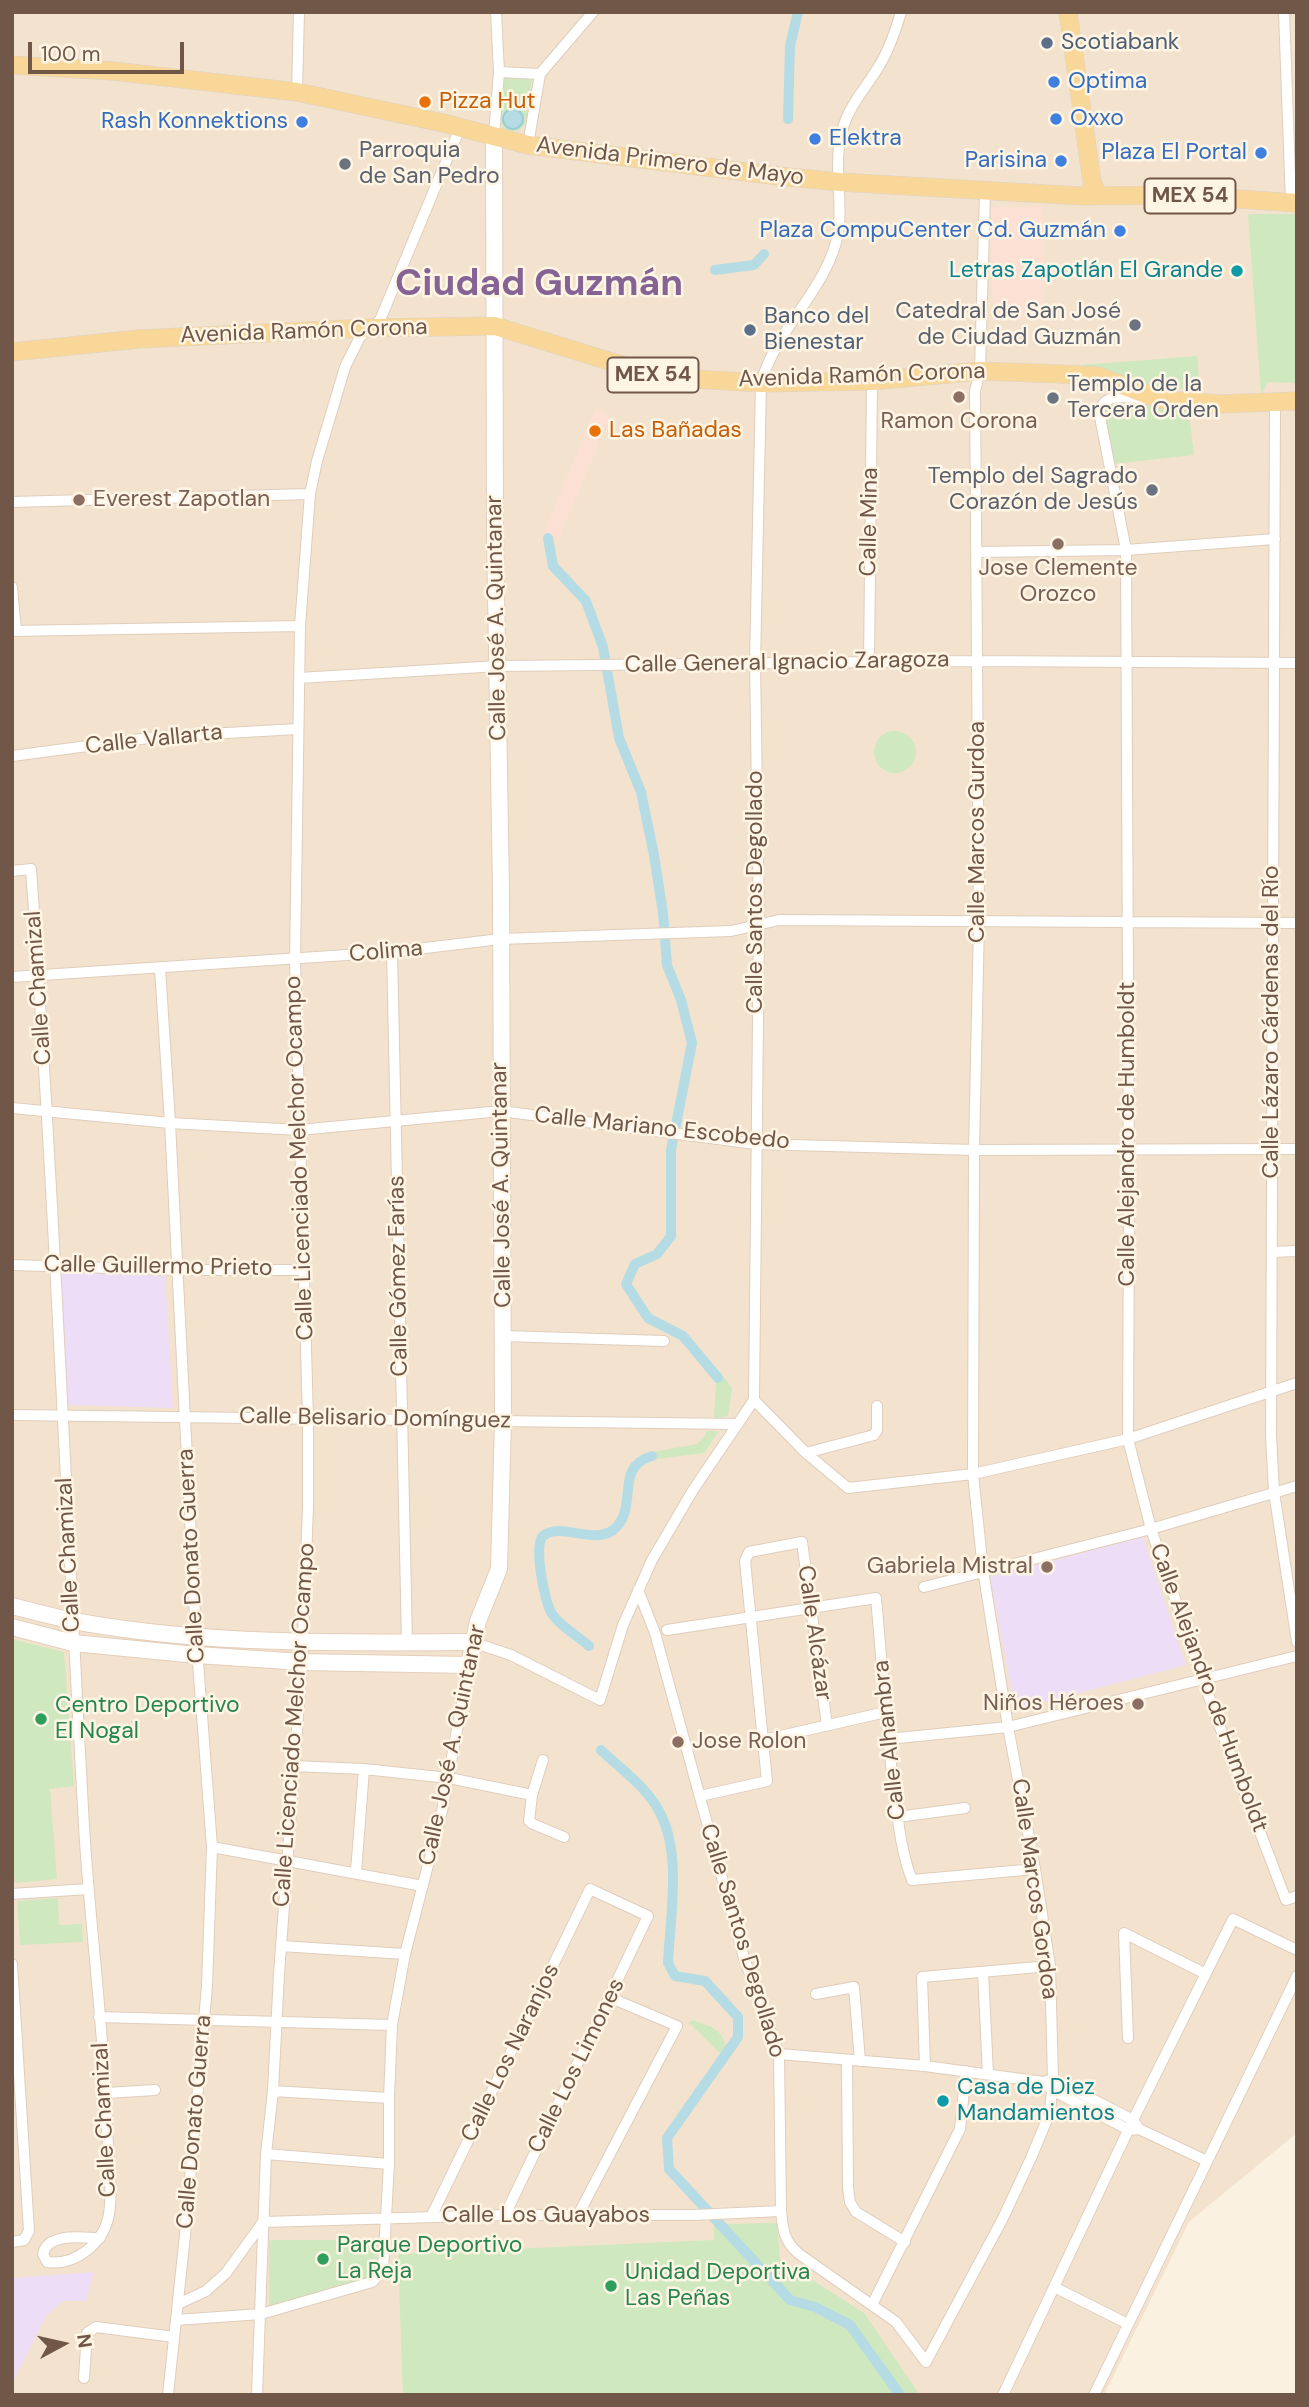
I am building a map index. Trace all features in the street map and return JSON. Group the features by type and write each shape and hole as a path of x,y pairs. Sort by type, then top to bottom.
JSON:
{"main road":[{"path":"1057,12 1091,196"},
{"path":"1068,12 1092,182 1091,196"},
{"name":"Avenida Primero de Mayo","path":"12,65 113,71 297,92 527,145 840,182 1091,196"},
{"name":"MEX 54","path":"1091,196 1181,195 1294,203"},
{"name":"Avenida Ramón Corona","path":"12,352 139,339 369,328 495,326 661,377 761,383 872,381 981,371 1098,376 1159,399 1219,404 1297,401"}],"street":[{"path":"297,92 299,12"},
{"path":"494,136 499,72 496,12"},
{"path":"527,145 540,74 593,12"},
{"name":"Calle Santos Degollado","path":"754,1400 758,925 755,663 761,383 773,350 824,271 833,252 840,230 840,182 836,173 846,116 877,70 893,39 901,12"},
{"path":"1284,12 1294,203"},
{"path":"499,72 540,74"},
{"name":"Calle Licenciado Melchor Ocampo","path":"257,2395 266,2154 273,2091 303,1641 309,1419 295,959 300,625 310,494 330,411 345,367 360,337 380,320 460,128"},
{"name":"Calle José A. Quintanar","path":"176,2320 261,2314 372,2281 383,2270 389,2164 391,2025 405,1954 449,1778 472,1642 499,1569 504,1336 499,666 495,533 494,136"},
{"name":"Calle Marcos Gurdoa","path":"973,1474 974,1150 979,922 975,391 981,371 985,191"},
{"name":"Calle Mina","path":"869,662 872,381"},
{"name":"Calle Alejandro de Humboldt","path":"1159,399 1115,397 1105,400 1099,416 1126,550 1128,1439 1151,1529 1203,1680 1291,1898"},
{"name":"Calle Lázaro Cárdenas del Río","path":"1275,401 1271,1464 1292,1579 1297,1642"},
{"path":"12,502 310,494"},
{"path":"977,552 1126,550 1275,539"},
{"path":"12,587 14,631 300,625"},
{"name":"Calle General Ignacio Zaragoza","path":"299,678 499,666 978,661 1297,663"},
{"name":"Calle Vallarta","path":"12,756 156,737 297,729"},
{"name":"Calle Chamizal","path":"12,872 31,869 39,975 73,1643 88,1889 106,2093 110,2210 100,2238"},
{"name":"Colima","path":"12,977 392,952 500,939 730,931 779,920 1297,923"},
{"name":"Calle Gómez Farías","path":"392,952 407,1642"},
{"name":"Calle Donato Guerra","path":"160,968 197,1655 212,1847 204,2018 168,2395"},
{"name":"Calle Mariano Escobedo","path":"12,1108 170,1123 299,1130 501,1111 756,1144 974,1150 1297,1149"},
{"path":"1272,1252 1297,1251"},
{"name":"Calle Guillermo Prieto","path":"12,1265 176,1270 303,1270"},
{"path":"504,1336 664,1341"},
{"path":"12,1606 73,1621 196,1636 303,1641 472,1642 511,1655 600,1700 623,1625 652,1560 693,1490 754,1400 806,1453 848,1488 973,1474 1128,1439 1297,1383"},
{"path":"806,1453 874,1435 877,1430 877,1406"},
{"name":"Calle Belisario Domínguez","path":"12,1415 738,1424"},
{"name":"Calle Marcos Gordoa","path":"926,2362 1003,2218 1048,2119 1050,1966 983,1570 973,1474"},
{"path":"924,1587 1151,1529 1297,1486"},
{"name":"Calle Alcázar","path":"750,1616 745,1561 749,1552 802,1542 827,1725"},
{"name":"Calle Santos Degollado","path":"638,1590 655,1633 744,1958 779,2054 781,2211 788,2244 896,2322 926,2362"},
{"name":"Calle Alhambra","path":"811,1608 876,1598 888,1739 898,1817 912,1880 1035,1869"},
{"path":"667,1630 811,1608"},
{"path":"700,1797 767,1781 750,1616"},
{"path":"12,1627 73,1643 197,1655 302,1662 469,1665"},
{"path":"888,1739 1008,1727 1297,1656"},
{"path":"763,1740 886,1712"},
{"path":"543,1760 531,1795 529,1821 564,1837"},
{"path":"293,1766 364,1769 449,1778 531,1795"},
{"path":"356,1872 364,1769"},
{"path":"898,1817 965,1808"},
{"path":"212,1847 423,1886"},
{"path":"12,1894 88,1889"},
{"name":"Calle Los Naranjos","path":"431,2217 590,1889 648,1916"},
{"name":"Calle Los Limones","path":"505,2215 648,1916"},
{"path":"1003,2395 1233,1919 1297,1950"},
{"path":"1128,2038 1124,1933 1206,1974"},
{"path":"281,1946 405,1954"},
{"path":"12,1966 17,2106 29,2231 18,2241"},
{"path":"925,2066 922,1977 1050,1966"},
{"path":"983,1972 988,2074"},
{"path":"1094,2395 1297,1976"},
{"path":"816,1994 854,1987 860,2061"},
{"path":"578,2215 677,2026 611,1998"},
{"path":"99,2017 391,2025"},
{"path":"779,2054 925,2066 1049,2084 1207,2161"},
{"path":"847,2060 850,2202 856,2212 905,2242"},
{"path":"872,2305 960,2129 967,2071"},
{"path":"106,2093 155,2090"},
{"path":"273,2091 389,2098"},
{"path":"266,2154 389,2164"},
{"path":"12,2175 25,2174"},
{"name":"Calle Los Guayabos","path":"263,2222 505,2215 694,2215 781,2211"},
{"path":"178,2304 206,2291 226,2273 263,2222"},
{"path":"62,2238 100,2238 70,2261 47,2262 43,2254 49,2242 62,2238"},
{"path":"1054,2287 1128,2324"},
{"path":"84,2378 88,2333 91,2329 96,2327 174,2337"}],"shaded area":[{"name":"Ciudad Guzmán","path":"12,12 1297,12 1297,2133 1189,2222 1104,2395 12,2395"},
{"path":"1042,206 1044,319 993,320 991,207"},
{"path":"595,409 610,416 559,539 544,532"},
{"path":"60,1272 165,1276 173,1408 67,1405"},
{"path":"1143,1537 1186,1665 1015,1710 990,1577"},
{"path":"94,2272 86,2301 63,2301 46,2316 12,2384 12,2278"}],"green space":[{"path":"502,78 532,78 526,123 520,130 510,132 503,128 500,120"},
{"path":"1248,214 1297,214 1297,383 1268,382 1261,395"},
{"path":"1197,356 1200,388 1156,390 1081,365"},
{"path":"1116,402 1188,405 1194,455 1113,464 1103,413 1106,406"},
{"path":"895,731 910,737 916,752 910,767 895,773 880,767 874,752 880,737"},
{"path":"721,1373 732,1388 728,1416 714,1419 716,1378"},
{"path":"706,1431 719,1431 704,1453 656,1459 653,1452 697,1444"},
{"name":"Centro Deportivo El Nogal","path":"12,1639 64,1652 74,1786 50,1789 57,1879 15,1883 12,1848"},
{"path":"58,1898 59,1925 82,1924 83,1942 20,1945 17,1901"},
{"path":"693,2020 720,2033 728,2052 724,2057 689,2023"},
{"name":"Unidad Deportiva Las Peñas","path":"777,2223 780,2259 864,2313 920,2395 403,2395 398,2254 714,2240 714,2224"},
{"name":"Parque Deportivo La Reja","path":"269,2240 378,2240 378,2278 269,2315"}],"water":[{"path":"513,109 520,112 523,119 520,126 513,129 506,126 503,119 506,112"}],"waterway":[{"path":"788,119 790,46 798,12"},
{"path":"715,270 754,265 764,254"},
{"path":"548,538 553,566 586,601 603,647 619,738 641,792 654,855 663,913 667,965 681,1000 692,1043 671,1150 671,1236 657,1254 635,1264 626,1284 648,1318 683,1336 718,1378"},
{"path":"589,1646 560,1623 549,1608 541,1575 540,1542 543,1536 551,1532 594,1535 605,1534 614,1529 625,1510 631,1474 641,1461 652,1456"},
{"path":"601,1750 649,1795 667,1829 673,1867 668,1963 675,1976 705,1981 738,2017 738,2037 667,2138 669,2169 790,2300 815,2307 850,2325 900,2395"}],"place":[{"name":"Scotiabank","path":"1047,43"},
{"name":"Optima","path":"1054,82"},
{"name":"Pizza Hut","path":"425,102"},
{"name":"Oxxo","path":"1056,119"},
{"name":"Rash Konnektions","path":"302,122"},
{"name":"Elektra","path":"815,139"},
{"name":"Plaza El Portal","path":"1261,153"},
{"name":"Parisina","path":"1061,161"},
{"name":"Parroquia de San Pedro","path":"345,164"},
{"name":"Plaza CompuCenter Cd. Guzmán","path":"1120,231"},
{"name":"Letras Zapotlán El Grande","path":"1237,271"},
{"name":"Catedral de San José de Ciudad Guzmán","path":"1135,325"},
{"name":"Banco del Bienestar","path":"750,330"},
{"name":"Ramon Corona","path":"959,397"},
{"name":"Templo de la Tercera Orden","path":"1053,398"},
{"name":"Las Bañadas","path":"595,431"},
{"name":"Templo del Sagrado Corazón de Jesús","path":"1152,490"},
{"name":"Everest Zapotlan","path":"79,500"},
{"name":"Jose Clemente Orozco","path":"1058,544"},
{"name":"Gabriela Mistral","path":"1047,1567"},
{"name":"Niños Héroes","path":"1138,1704"},
{"name":"Centro Deportivo El Nogal","path":"41,1719"},
{"name":"Jose Rolon","path":"678,1742"},
{"name":"Casa de Diez Mandamientos","path":"943,2101"},
{"name":"Parque Deportivo La Reja","path":"323,2259"},
{"name":"Unidad Deportiva Las Peñas","path":"611,2286"}],"district":[{"name":"Ciudad Guzmán","path":"539,285"}]}
